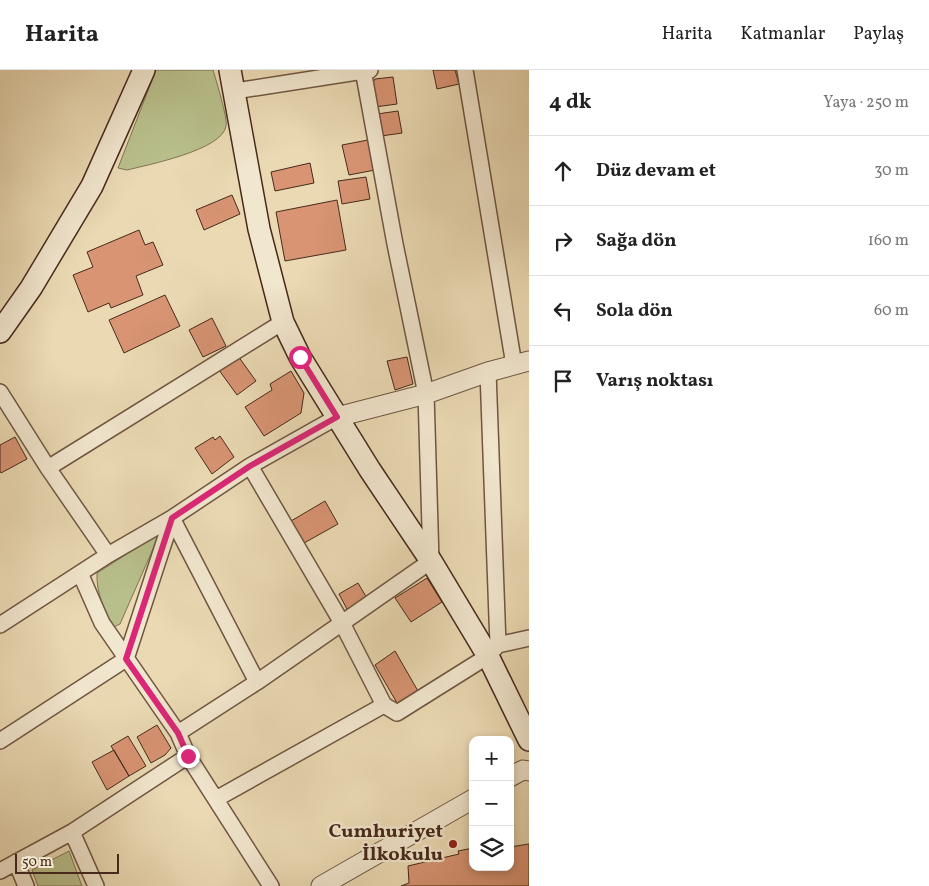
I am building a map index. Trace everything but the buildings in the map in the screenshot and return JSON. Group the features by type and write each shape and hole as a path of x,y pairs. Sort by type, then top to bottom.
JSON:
{"main road":[{"path":"0,332 31,288 92,186 144,70"},
{"path":"230,70 259,229 283,322 300,357 370,470 493,651 528,734"}],"street":[{"path":"178,733 257,682 431,560 426,394 395,244 366,70 235,91"},
{"path":"0,625 108,555 172,518 250,466 337,417 426,394 488,372 522,363 464,70"},
{"path":"48,468 283,322"},
{"path":"488,372 493,651"},
{"path":"0,392 48,468 108,555"},
{"path":"250,466 342,623 384,704 397,713 493,651 529,638"},
{"path":"0,741 126,659 172,518"},
{"path":"172,518 257,682"},
{"path":"80,573 102,624 178,733 188,756 270,886"},
{"path":"216,799 384,704"},
{"path":"0,871 72,832 188,756"},
{"path":"514,775 523,770 529,771"},
{"path":"321,886 469,801"},
{"path":"72,832 96,886"},
{"path":"16,862 26,886"}],"green space":[{"path":"156,70 213,70 224,108 226,126 222,135 199,149 127,170 118,168"},
{"path":"160,533 120,624 114,627 101,601 97,573"},
{"path":"69,851 82,886 38,886 32,870"}],"place":[{"name":"Cumhuriyet İlkokulu","path":"453,844"}],"route":[{"path":"188,756 178,733 126,659 172,518 250,466 337,417 300,357"}]}
